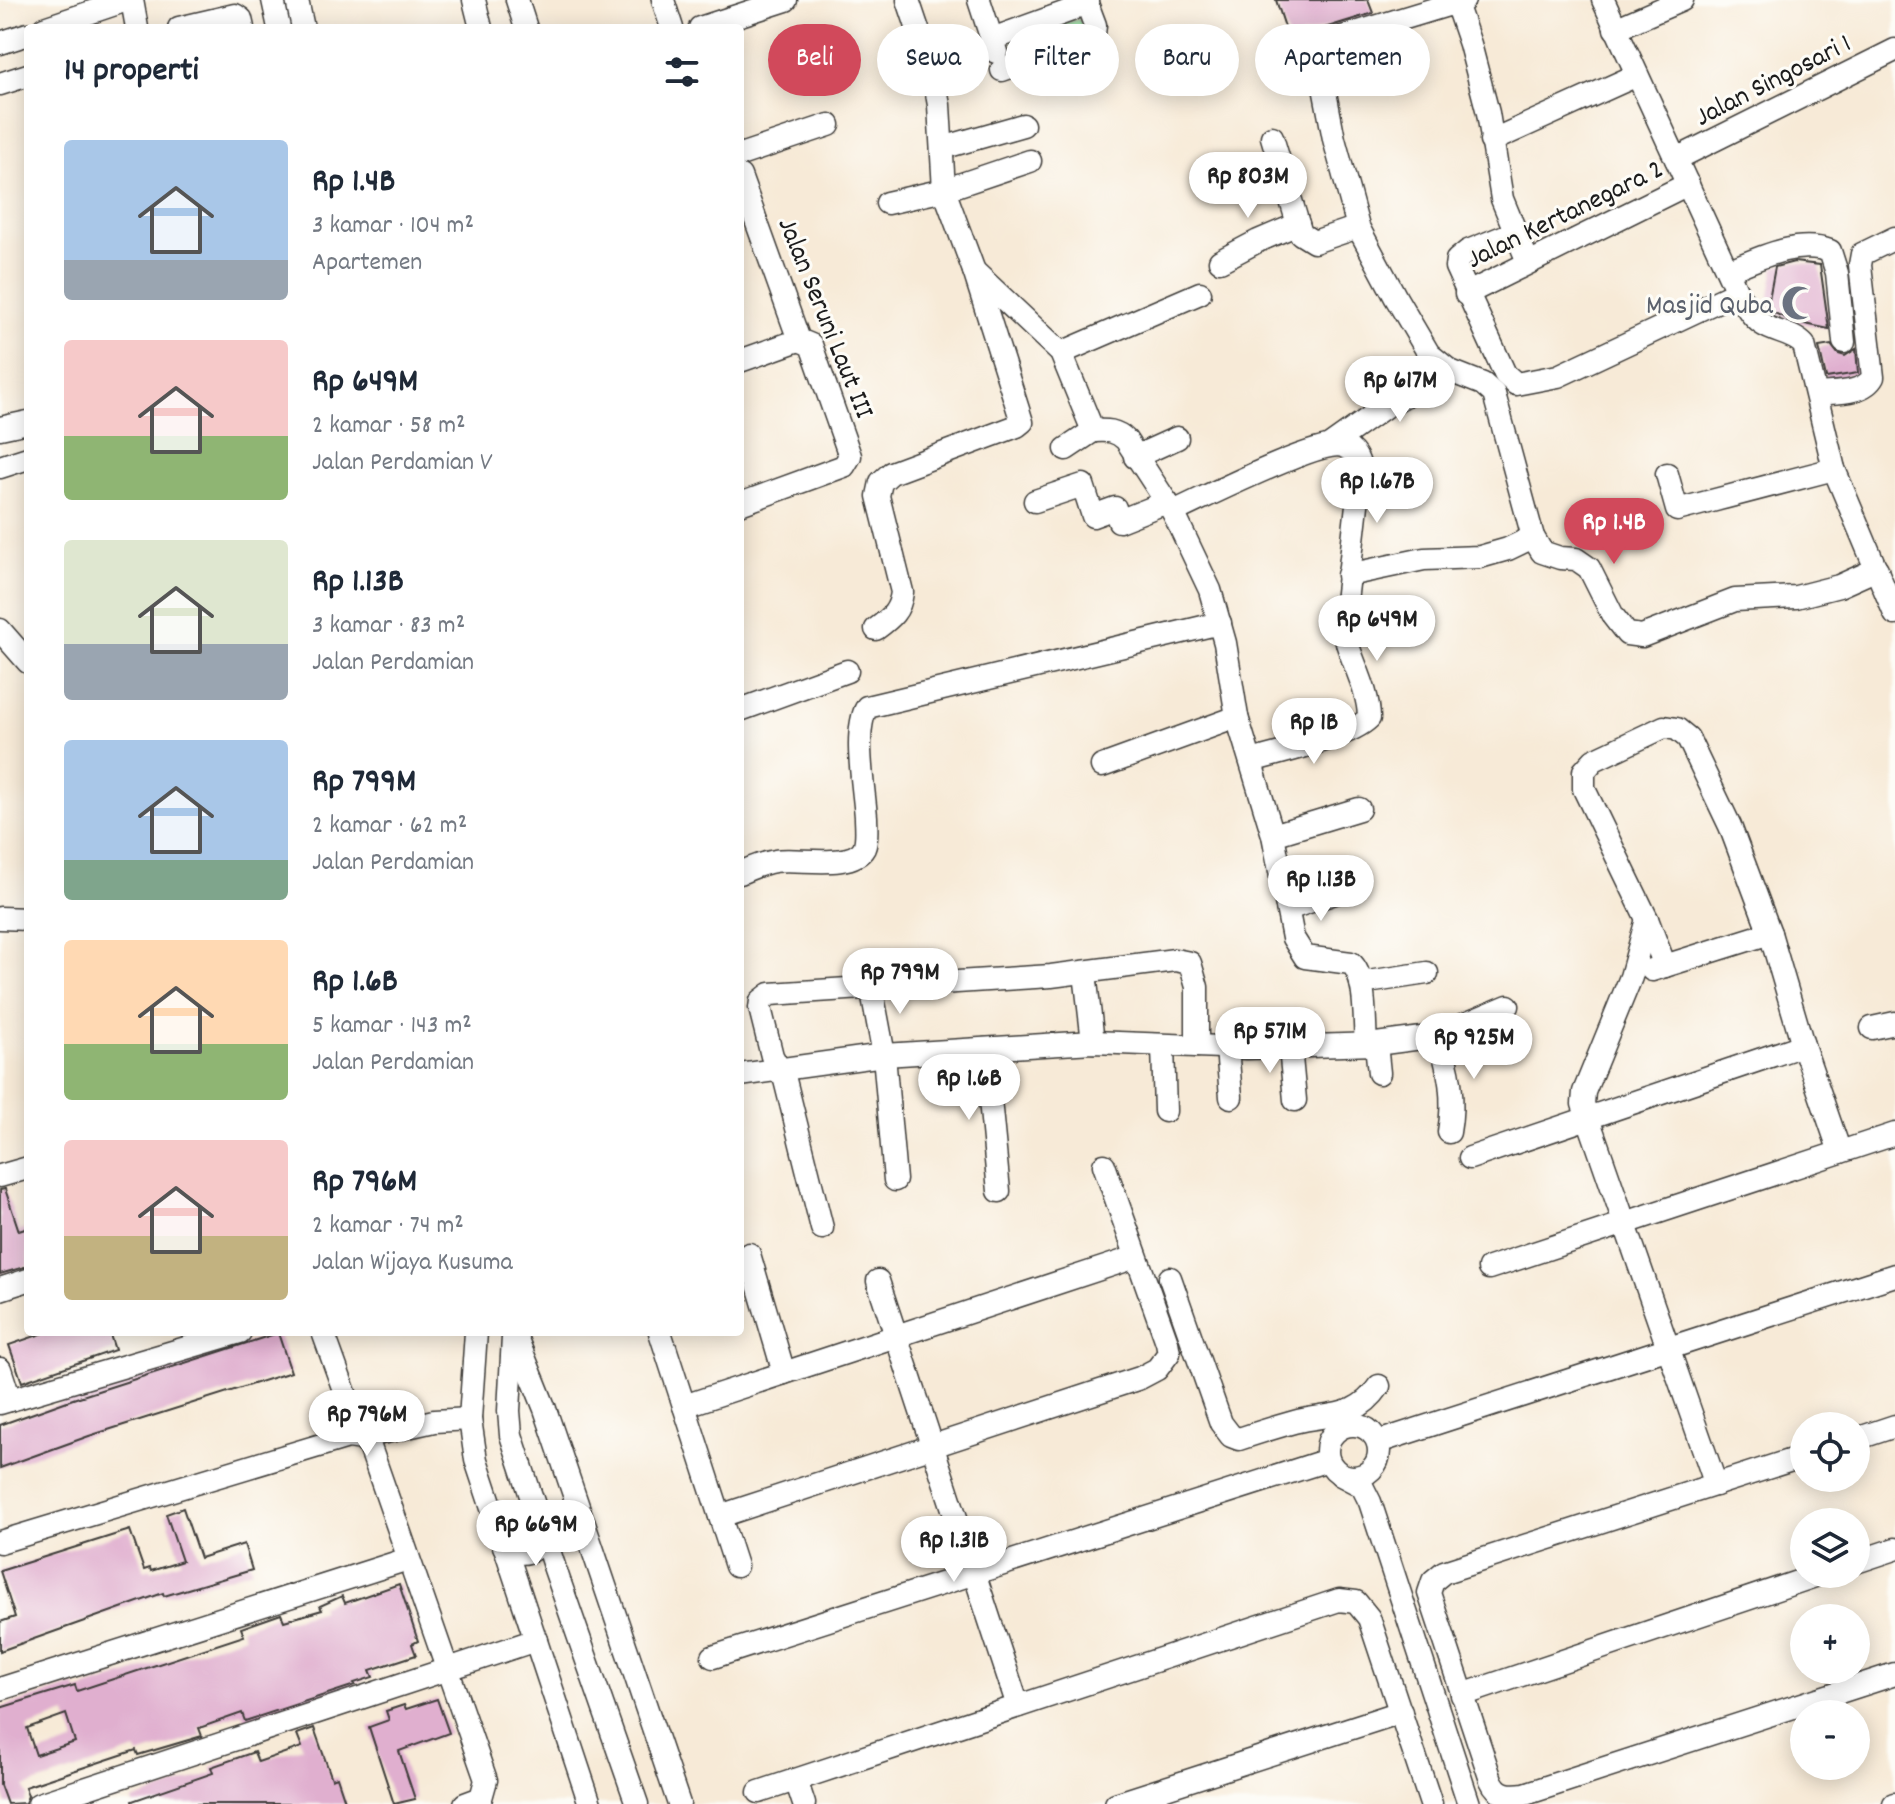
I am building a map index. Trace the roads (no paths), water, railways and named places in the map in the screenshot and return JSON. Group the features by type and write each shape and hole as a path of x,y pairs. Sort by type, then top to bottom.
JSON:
{"street":[{"path":"52,24 60,0"},
{"path":"273,0 278,24"},
{"path":"297,0 302,24"},
{"path":"474,0 480,24"},
{"path":"517,0 525,24"},
{"path":"663,0 671,24"},
{"path":"712,24 786,0"},
{"path":"876,629 893,616 900,605 902,592 878,496 881,482 891,473 1022,422 1020,407 944,190 934,77 908,0"},
{"path":"979,0 1004,76 1090,39 1094,35 1095,25 1086,1 1069,11 992,39"},
{"path":"1603,0 1737,292 1762,324 1804,345 1834,469 1895,614"},
{"path":"1615,29 1682,0"},
{"path":"57,24 126,1"},
{"path":"126,1 126,24"},
{"path":"126,1 135,24"},
{"path":"1385,24 1460,1 1488,113 1499,190 1528,262"},
{"path":"196,24 235,15 242,24"},
{"path":"0,43 24,35"},
{"name":"Jalan Singosari 1","path":"1676,159 1895,50"},
{"path":"1491,141 1637,75"},
{"path":"0,84 24,76"},
{"path":"1326,96 1358,227 1429,354 1450,371 1483,384 1494,394 1533,537 1542,552 1576,559 1589,568 1613,616 1627,634 1642,636 1735,600 1796,597 1839,586 1877,569"},
{"path":"744,154 829,125"},
{"path":"942,148 1023,125"},
{"path":"1272,137 1301,234 1314,242 1358,227"},
{"path":"887,203 944,190 1030,161"},
{"name":"Jalan Kertanegara 2","path":"1466,294 1688,184"},
{"name":"Jalan Seruni Laut III","path":"744,503 844,466 850,456 811,345 799,340 746,210"},
{"path":"1220,261 1298,224"},
{"path":"1515,232 1468,251 1457,260 1456,267 1505,374 1516,384 1558,376 1737,292"},
{"path":"1817,394 1861,388 1869,384 1873,377 1860,265 1862,254 1895,238"},
{"path":"1728,271 1786,250 1819,247 1830,251 1837,273 1844,342"},
{"path":"974,271 1061,353 1093,431"},
{"path":"1061,353 1200,293"},
{"path":"744,360 799,340"},
{"path":"1035,501 1083,485 1093,516 1115,508 1119,521 1170,507 1331,445 1386,406 1450,371"},
{"path":"0,428 24,423"},
{"path":"1066,449 1093,431 1108,429 1119,433 1170,507 1210,590 1220,623 1237,717 1273,835 1293,938 1305,957 1351,963 1357,970 1379,1073"},
{"path":"1135,457 1177,438"},
{"path":"1251,761 1338,735 1362,726 1369,718 1369,706 1347,649 1343,628 1361,470 1353,451 1331,445"},
{"path":"0,467 24,459"},
{"path":"1667,474 1677,510 1834,469"},
{"path":"1348,575 1424,559 1480,557 1508,549 1533,537"},
{"path":"744,872 776,861 836,861 855,856 863,848 867,833 861,737 862,716 867,707 1220,623"},
{"path":"0,630 24,657"},
{"path":"744,709 847,671"},
{"path":"1102,766 1237,717"},
{"path":"1665,966 1647,919 1584,789 1584,771 1594,760 1664,727 1677,729 1688,738 1730,826 1770,933 1803,1045 1840,1152"},
{"path":"1273,835 1359,809"},
{"path":"1288,909 1338,892"},
{"path":"0,918 24,919"},
{"path":"1647,919 1631,977 1584,1092 1583,1104 1716,1485"},
{"path":"1631,977 1770,933"},
{"path":"822,1228 785,1080 772,1056 760,1008 765,997 775,992 1085,973 1175,960 1190,963 1197,987 1197,1046"},
{"path":"1085,973 1093,1042"},
{"path":"1361,983 1427,973"},
{"path":"871,986 884,1055 895,1180"},
{"path":"744,1074 884,1055 1093,1042 1227,1047 1371,1044 1437,1036 1508,1006"},
{"path":"1872,1028 1895,1023"},
{"path":"1437,1036 1452,1087 1453,1111 1449,1132"},
{"path":"1470,1158 1586,1116 1803,1045"},
{"path":"1163,1046 1165,1111"},
{"path":"1227,1047 1231,1097"},
{"path":"1290,1047 1295,1100"},
{"path":"985,1049 999,1191"},
{"path":"1489,1268 1895,1134"},
{"path":"720,1516 1140,1378 1157,1369 1169,1353 1104,1165"},
{"path":"0,1176 24,1169"},
{"path":"749,1254 784,1373"},
{"path":"684,1406 1136,1257"},
{"path":"713,1657 975,1574 1334,1467 1361,1476 1371,1470 1378,1452 1666,1349 1895,1275"},
{"path":"1170,1278 1221,1423 1231,1436 1239,1439 1298,1421 1324,1427 1349,1424 1363,1415 1379,1386"},
{"path":"0,1289 24,1281"},
{"path":"878,1281 1018,1706"},
{"path":"0,1369 5,1402 227,1336"},
{"path":"324,1336 362,1433 372,1435 434,1421 470,1419"},
{"path":"476,1336 470,1419 476,1460 590,1804"},
{"path":"513,1336 509,1424 543,1535 637,1804"},
{"path":"515,1336 545,1409 679,1804"},
{"path":"661,1336 736,1566"},
{"path":"1363,1415 1373,1433 1378,1452 1368,1484 1370,1502"},
{"path":"1870,1434 1895,1426"},
{"path":"1324,1427 1326,1447 1334,1467 1362,1486 1370,1502 1469,1804"},
{"path":"0,1542 348,1437 362,1439 370,1447 486,1780 481,1798 465,1804"},
{"path":"1790,1461 1444,1572 1433,1581 1429,1593 1495,1789 1508,1796 1525,1794 1895,1674"},
{"path":"504,1546 516,1553 525,1553 536,1547 543,1535"},
{"path":"1870,1557 1895,1549"},
{"path":"0,1689 408,1559"},
{"path":"516,1580 524,1569 534,1563 543,1563 555,1569"},
{"path":"1462,1695 1790,1584"},
{"path":"759,1792 1339,1600 1356,1602 1369,1618 1431,1804"},
{"path":"39,1804 536,1640"},
{"path":"1116,1804 1401,1712"},
{"path":"796,1780 804,1804"}],"place":[{"name":"Masjid Quba","path":"1799,303"}]}
